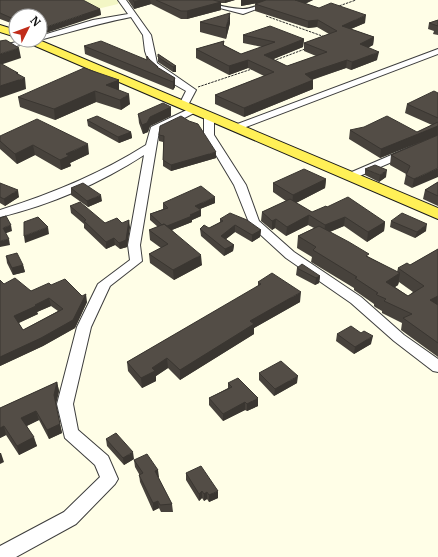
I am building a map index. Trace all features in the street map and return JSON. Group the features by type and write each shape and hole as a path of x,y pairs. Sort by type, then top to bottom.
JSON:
{"main road":[{"path":"48,46 208,117 438,214"}],"street":[{"path":"0,556 70,518 108,479 102,460 72,433 65,404 84,327 105,284 136,261 134,245 154,129 189,108 191,90 175,81 154,64 148,50 147,35 122,0"},
{"path":"192,0 245,12 277,0"},
{"path":"225,8 238,3"},
{"path":"48,36 96,22 132,15"},
{"path":"235,128 438,51"},
{"path":"208,117 209,135 240,185 254,222 290,255 356,300 399,338 438,367"},
{"path":"350,176 438,138"},
{"path":"0,214 58,194 131,160 152,146"}],"path":[{"path":"334,8 356,0"},
{"path":"266,16 328,38"},
{"path":"269,63 305,49"},
{"path":"191,90 256,67"}],"green space":[{"path":"58,0 118,0 118,4 93,10"}],"building":[{"path":"0,0 83,0 100,9 48,26 48,8 8,8 8,16 0,13"},
{"path":"156,0 213,0 221,2 187,11 181,11"},
{"path":"266,0 295,0 319,8 331,3 366,15 342,26 374,37 360,44 379,52 352,62 347,60 305,74 313,80 244,108 215,95 274,72 248,60 229,66 196,49 224,41 223,45 241,54 275,42 243,35 270,26 304,39 264,55 287,66 327,52 304,43 337,31 318,20 308,21 255,4"},
{"path":"230,13 226,28 200,22"},
{"path":"438,20 438,26 429,23"},
{"path":"0,41 8,41 8,48 19,48 0,54"},
{"path":"101,41 147,60 147,56 157,67 175,78 173,82 84,46"},
{"path":"158,54 176,66 173,67 158,57"},
{"path":"0,63 18,73 16,73 25,78 0,86"},
{"path":"84,68 119,80 106,85 129,94 120,100 95,91 54,109 18,97"},
{"path":"434,91 438,93 438,118 407,104"},
{"path":"163,103 171,107 150,117 147,123 142,125 138,114"},
{"path":"97,116 131,132 118,137 87,120"},
{"path":"181,116 198,124 216,152 171,165 163,160 164,136 159,135 160,126"},
{"path":"387,116 417,132 438,122 438,126 381,149 350,130 364,127"},
{"path":"37,119 88,144 66,154 69,156 60,160 33,145 15,154 0,141 0,136"},
{"path":"438,135 438,168 414,179 406,175 410,166 391,155"},
{"path":"375,165 387,170 380,175 365,169"},
{"path":"304,169 326,179 293,195 273,183"},
{"path":"438,182 438,196 425,190"},
{"path":"0,183 18,190 4,199 0,197"},
{"path":"83,183 101,195 87,201 71,188"},
{"path":"201,186 215,197 195,206 201,210 190,215 192,216 167,226 164,224 162,225 150,214 168,208 163,203"},
{"path":"348,197 385,222 368,232 345,217 325,225 309,215 287,227 276,219 272,221 262,212 290,199 312,212"},
{"path":"80,202 105,223 117,218 122,223 129,220 126,240 119,243 114,238 106,242 84,221 86,220 83,217 70,206"},
{"path":"230,213 247,220 261,230 252,235 235,225 221,236 234,245 225,249 200,229 204,225 209,228 223,221 220,219"},
{"path":"402,213 427,224 417,232 391,221"},
{"path":"6,216 11,225 3,228 9,239 0,241 0,218"},
{"path":"38,217 48,227 24,236 24,222"},
{"path":"164,224 201,255 173,270 149,254 168,244 149,230"},
{"path":"319,226 369,254 366,256 400,273 386,282 408,296 424,286 398,268 407,263 410,265 438,249 438,296 430,300 438,305 438,343 403,318 412,314 384,301 386,299 377,295 376,294 378,293 355,278 357,277 313,250 316,247 298,236"},
{"path":"17,253 23,265 12,268 6,256"},
{"path":"302,264 320,276 316,278 297,268"},
{"path":"272,273 301,292 250,321 254,324 180,370 167,358 152,368 155,371 141,378 127,362 261,284 258,282"},
{"path":"15,278 31,291 49,283 51,285 65,279 82,296 86,294 73,320 41,338 0,357 0,280 4,284","holes":["49,298 63,309 23,330 14,316"]},
{"path":"351,326 361,333 364,331 373,336 355,347 337,334"},
{"path":"281,361 298,376 275,389 259,373"},
{"path":"238,378 258,398 247,404 245,402 223,414 209,398 232,387 228,383"},
{"path":"57,382 54,395 60,424 47,430 36,411 21,418 34,437 17,446 4,426 0,428 0,408"},
{"path":"116,433 133,452 123,458 106,439"},
{"path":"147,454 158,470 155,471 172,504 160,505 158,501 153,503 139,475 143,473 134,460"},
{"path":"201,466 218,491 209,495 207,492 204,494 202,491 199,494 186,473"}]}
